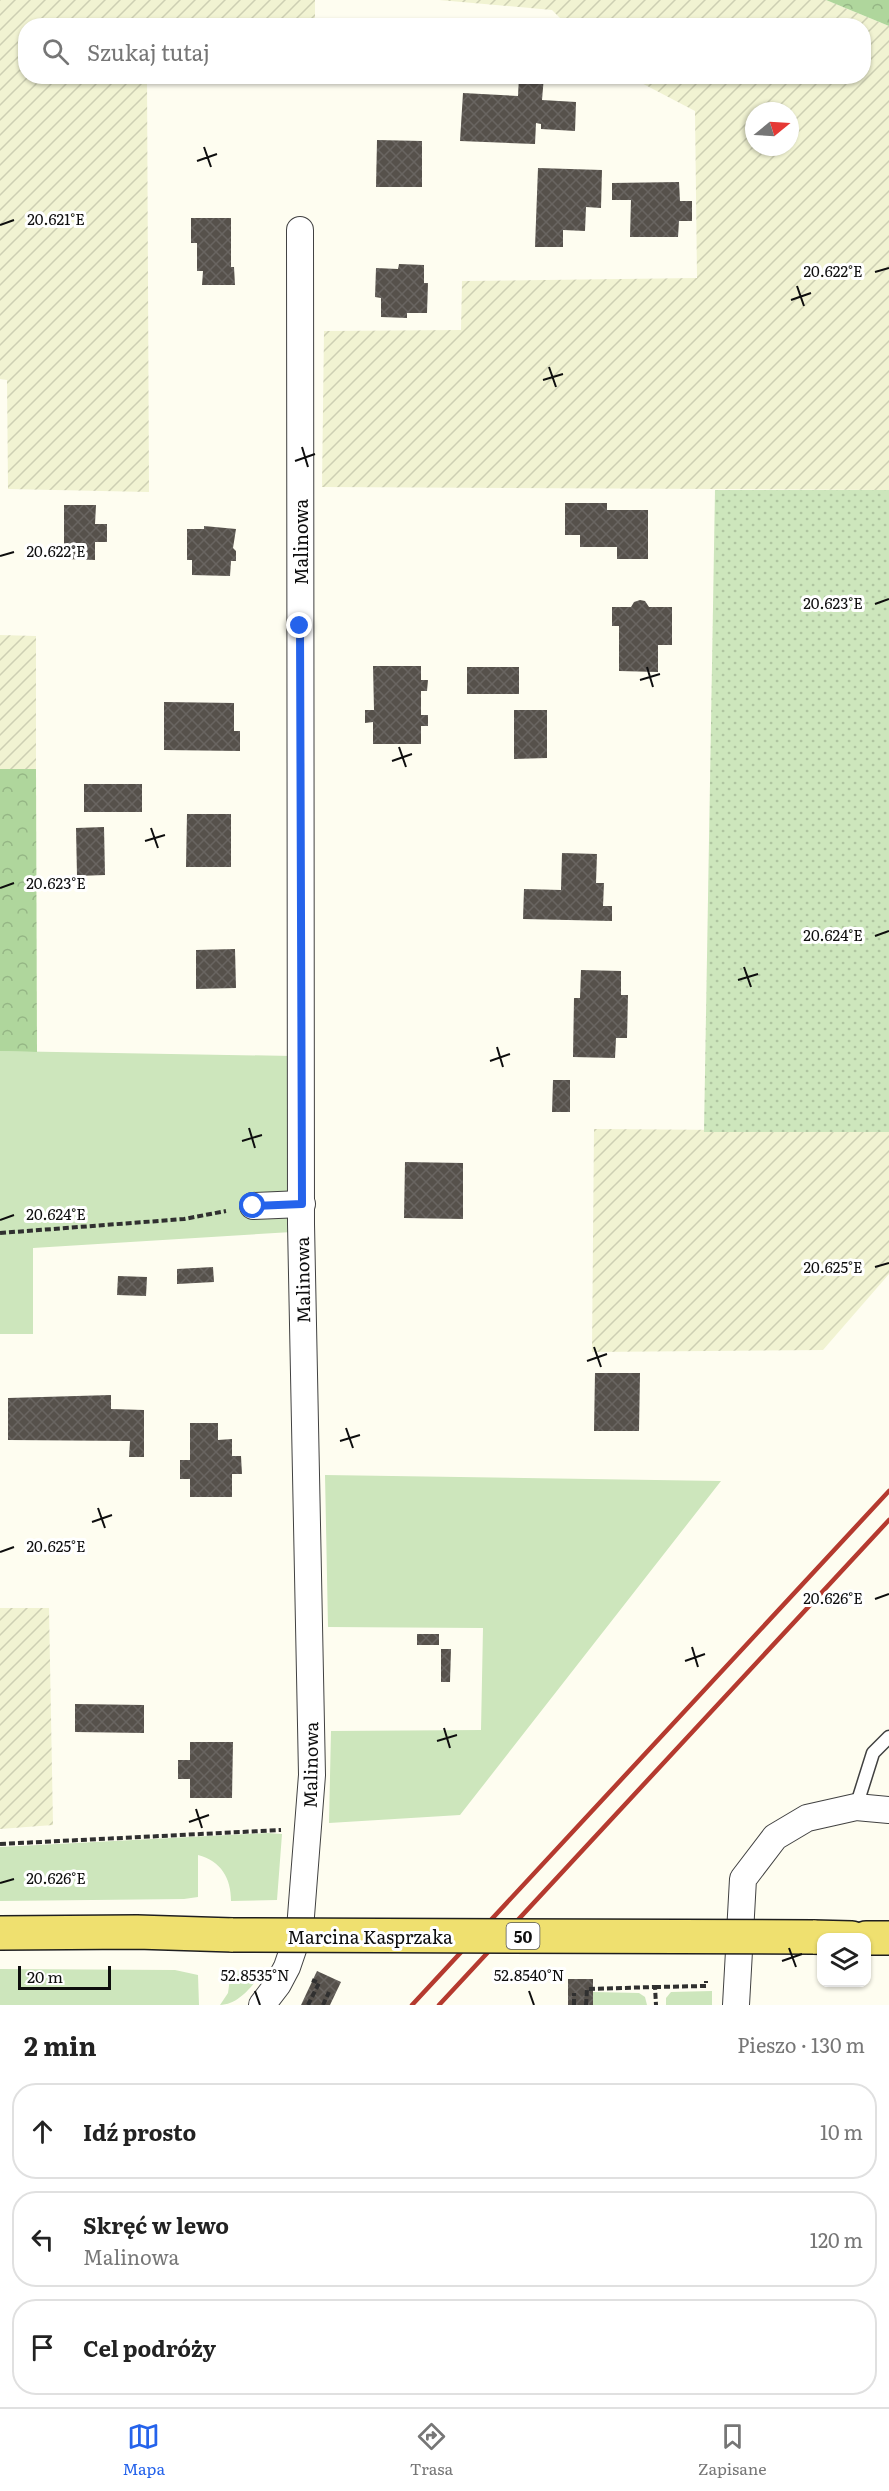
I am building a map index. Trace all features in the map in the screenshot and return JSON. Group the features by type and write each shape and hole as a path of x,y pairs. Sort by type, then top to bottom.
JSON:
{"main road":[{"name":"Marcina Kasprzaka","path":"0,1933 817,1937"},
{"path":"871,1938 889,1938"}],"street":[{"name":"Malinowa","path":"287,1967 300,1929 312,1775 302,1204 300,230"},
{"path":"253,1206 302,1204"},
{"path":"736,2005 743,1879 775,1837 807,1818 856,1807 889,1810"},
{"name":"Marcina Kasprzaka","path":"261,2005 278,1984 287,1967"}],"lane":[{"path":"856,1807 873,1753 889,1737"}],"path":[{"path":"0,1233 184,1219 253,1206"},
{"path":"0,1844 267,1829 288,1830"},
{"path":"586,2005 586,1989 706,1986 706,1977"},
{"path":"308,2005 317,1986"},
{"path":"655,1987 656,2005"},
{"path":"323,2005 329,1992"},
{"path":"574,1993 574,2005"}],"green space":[{"path":"0,0 315,0 315,18 18,18 18,84 147,84 149,492 8,489 7,380 0,379"},
{"path":"439,0 826,0 870,18 560,18 552,10"},
{"path":"826,0 889,0 889,26"},
{"path":"871,19 889,26 889,490 322,487 324,331 461,330 462,281 697,278 695,111 643,84 871,84"},
{"path":"715,490 889,490 889,1132 704,1132"},
{"path":"0,635 36,636 36,769 0,769"},
{"path":"0,769 36,769 37,1052 0,1051"},
{"path":"0,1051 292,1056 292,1232 33,1248 33,1334 0,1334"},
{"path":"594,1129 889,1131 889,1274 823,1350 592,1352"},
{"path":"325,1475 721,1481 460,1815 329,1823 331,1731 481,1730 483,1628 328,1627"},
{"path":"0,1608 49,1608 53,1825 0,1829"},
{"path":"282,1834 277,1900 231,1901 227,1878 219,1866 198,1855 198,1897 0,1901 0,1847"},
{"path":"0,1969 175,1970 198,1975 199,2005 0,2005"},
{"path":"264,1970 240,1998 220,2005 228,1993 231,1971"},
{"path":"712,1991 712,2005 666,2005 666,1998 671,1992"},
{"path":"593,1992 639,1993 645,1997 647,2005 593,2005"}],"building":[{"path":"519,84 543,84 542,100 576,102 575,131 541,129 541,124 536,123 535,144 460,141 463,93 518,96"},
{"path":"377,140 422,141 422,187 376,187"},
{"path":"538,168 602,170 601,208 586,207 585,231 563,230 563,247 535,247"},
{"path":"679,182 680,201 692,201 692,221 679,221 678,237 630,237 631,200 612,200 612,183"},
{"path":"191,218 231,218 231,267 234,267 235,285 202,285 203,271 197,271 197,243 191,243"},
{"path":"399,264 424,265 424,283 428,283 427,313 407,313 407,318 381,317 381,298 375,297 376,268 398,269"},
{"path":"565,503 607,503 607,510 648,510 648,559 617,559 617,547 580,547 580,535 565,535"},
{"path":"64,505 96,505 95,524 107,524 107,542 95,542 95,560 64,559"},
{"path":"204,526 236,529 233,548 236,551 236,561 231,561 230,576 192,575 192,560 187,560 187,529 204,529"},
{"path":"645,601 649,607 672,607 672,645 658,645 658,672 619,671 619,626 612,626 612,607 631,607 634,602"},
{"path":"373,666 421,666 421,680 428,680 427,691 421,691 421,715 428,715 428,726 421,726 421,744 373,744 373,722 365,723 365,710 374,710"},
{"path":"467,667 519,667 519,694 467,694"},
{"path":"164,702 234,703 234,731 240,731 240,751 164,750"},
{"path":"514,710 547,710 547,758 514,759"},
{"path":"84,784 142,784 142,812 84,812"},
{"path":"187,814 231,814 231,867 186,867"},
{"path":"104,827 105,875 77,876 76,828"},
{"path":"562,853 597,854 596,883 604,883 603,906 612,906 612,921 523,919 524,889 561,890"},
{"path":"235,949 236,988 196,989 196,950"},
{"path":"581,970 621,971 621,995 628,995 627,1038 616,1038 615,1058 573,1057 574,998 580,998"},
{"path":"553,1080 570,1080 570,1112 552,1112"},
{"path":"405,1162 463,1163 463,1219 404,1218"},
{"path":"213,1267 214,1282 177,1284 177,1269"},
{"path":"118,1276 147,1277 146,1296 117,1295"},
{"path":"595,1373 640,1373 639,1431 594,1431"},
{"path":"111,1395 111,1409 144,1410 144,1457 129,1457 130,1441 8,1440 8,1398"},
{"path":"190,1423 218,1423 218,1440 232,1439 232,1456 241,1456 242,1474 232,1474 232,1497 190,1497 190,1479 180,1479 180,1460 190,1460"},
{"path":"417,1634 439,1634 439,1645 417,1645"},
{"path":"441,1649 451,1649 450,1682 441,1682"},
{"path":"75,1704 144,1705 144,1733 75,1732"},
{"path":"190,1742 233,1742 232,1798 190,1798 190,1779 178,1779 178,1760 190,1760"},
{"path":"317,1971 341,1982 330,2005 301,2005"},
{"path":"568,1979 593,1979 593,2005 568,2005"}],"railway":[{"path":"412,2005 889,1491"},
{"path":"439,2005 889,1520"}],"route":[{"path":"253,1206 302,1204 300,626"}]}
